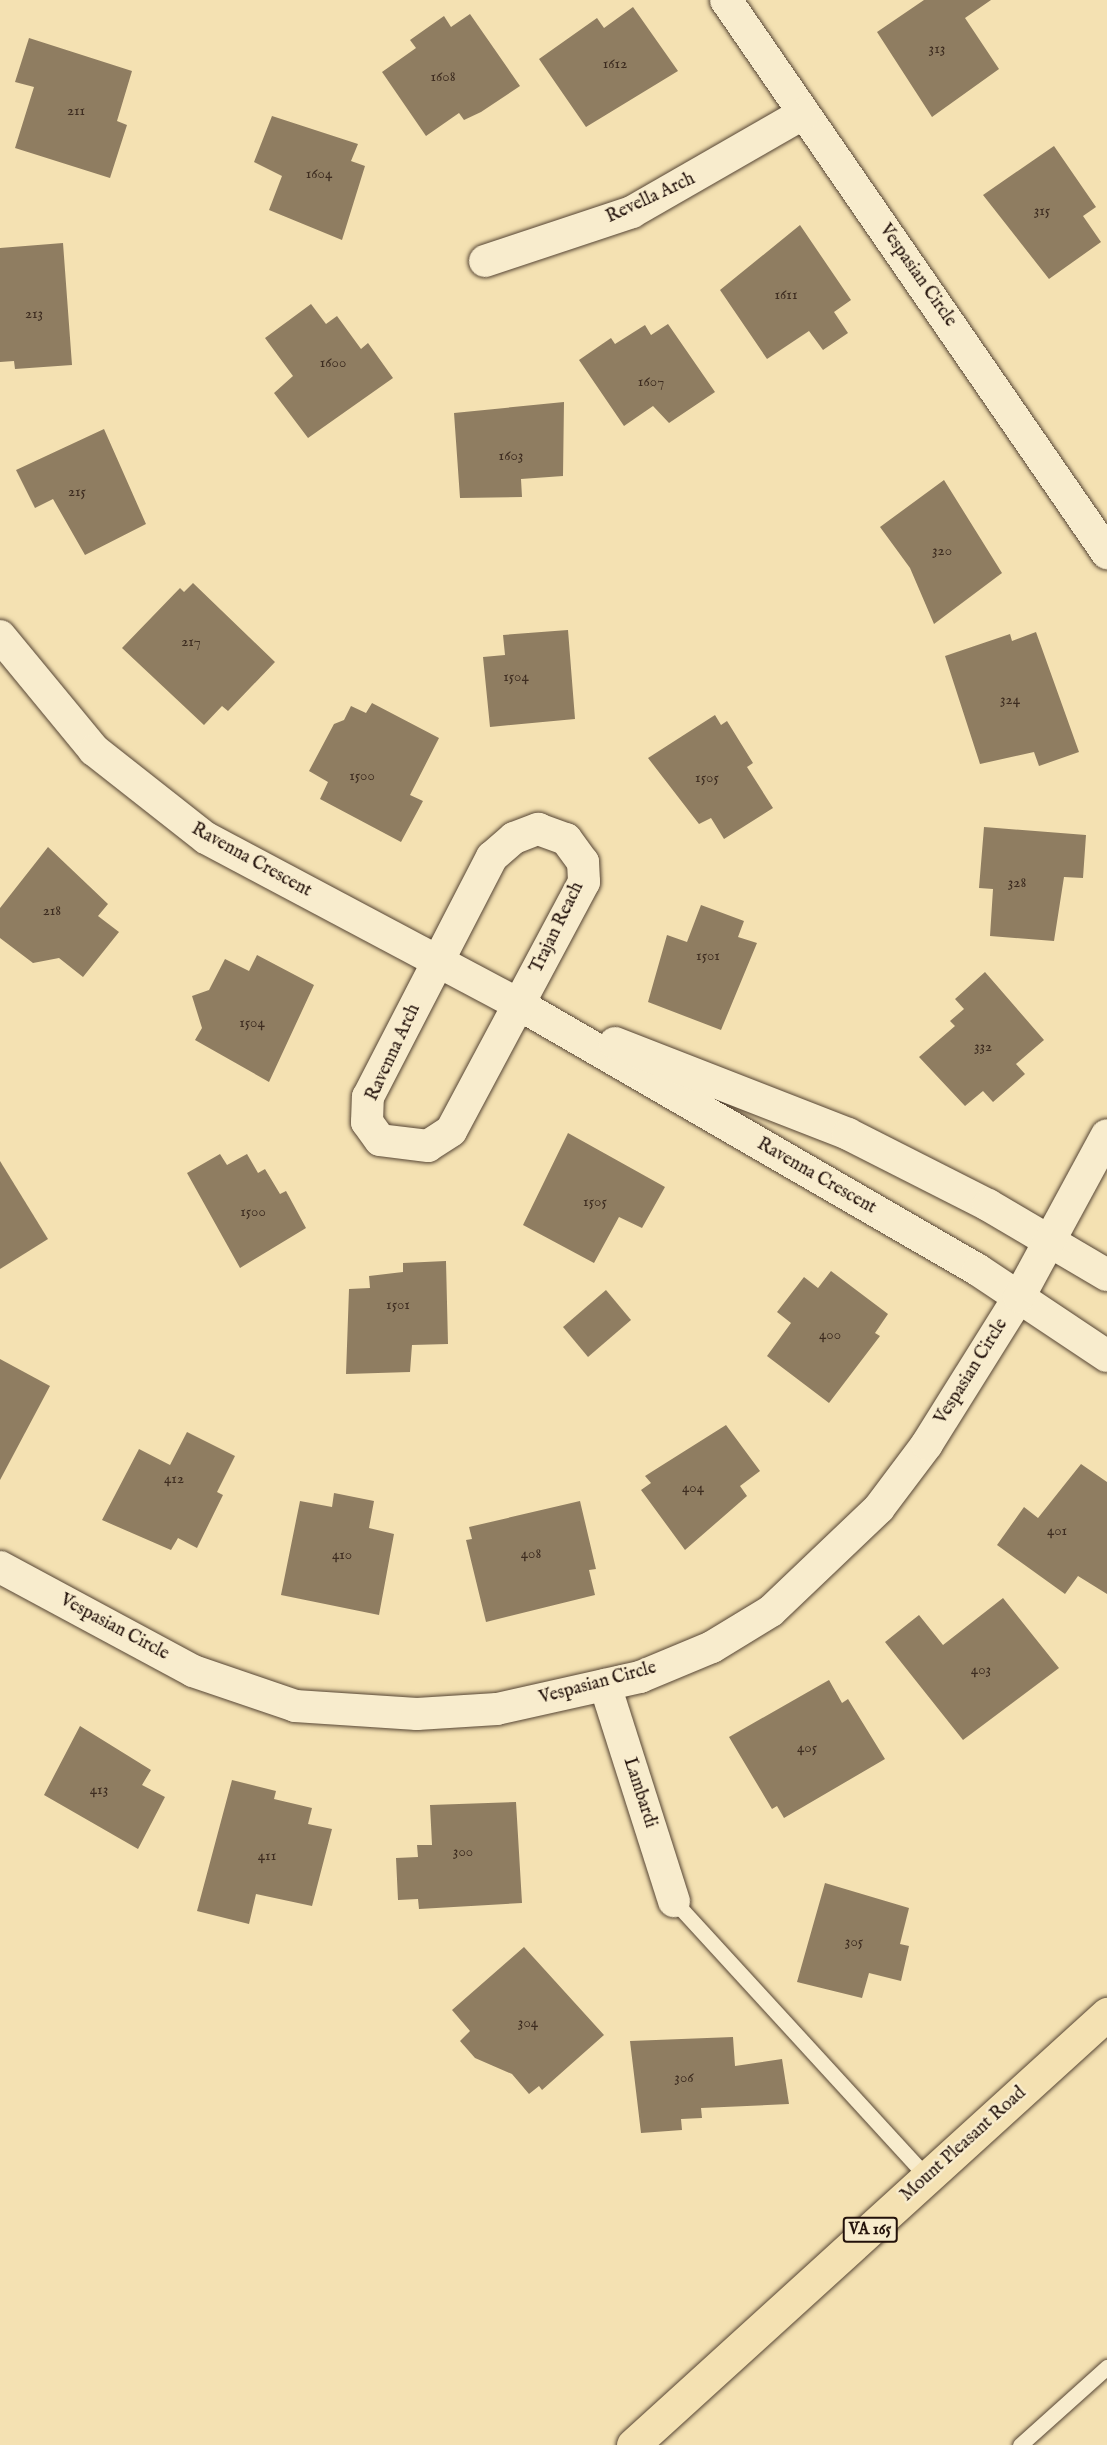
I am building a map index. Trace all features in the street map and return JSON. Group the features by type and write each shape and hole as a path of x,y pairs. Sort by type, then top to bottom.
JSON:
{"highway":[{"name":"Mount Pleasant Road","path":"633,2445 1107,2014"}],"street":[{"name":"Vespasian Circle","path":"726,0 1107,553"},
{"name":"Revella Arch","path":"485,261 632,212 804,113"},
{"name":"Ravenna Crescent","path":"0,636 94,750 141,790 206,838 520,1005 1019,1297 1107,1356"},
{"name":"Trajan Reach","path":"438,962 492,857 514,838 538,829 566,839 583,862 584,882 520,1005"},
{"name":"Ravenna Arch","path":"438,962 369,1097 367,1122 380,1140 428,1146 451,1131 520,1005"},
{"name":"Ravenna Crescent","path":"520,1005 848,1134 1049,1241 1107,1275"},
{"name":"Vespasian Circle","path":"0,1567 193,1671 295,1706 417,1714 497,1709 640,1677 712,1647 771,1611 827,1563 879,1508 927,1444 1019,1297 1107,1134"},
{"name":"Lambardi","path":"605,1685 674,1901"}],"lane":[{"path":"674,1901 928,2178"},
{"path":"1020,2445 1107,2367"}],"building":[{"path":"924,0 991,0 965,18 999,69 932,117 877,32"},
{"path":"633,7 678,71 586,127 539,59 597,18 604,28"},
{"path":"470,14 520,86 481,112 464,120 459,113 426,136 382,72 416,48 410,40 444,16 451,27"},
{"path":"29,38 132,71 117,121 127,125 110,178 15,148 34,87 15,82"},
{"path":"272,116 358,144 351,161 365,166 342,240 269,210 282,176 254,162"},
{"path":"1054,146 1096,207 1083,216 1101,242 1049,279 983,195"},
{"path":"800,225 851,300 834,312 848,333 823,350 809,331 767,359 720,290"},
{"path":"63,243 72,365 15,369 14,361 0,362 0,248"},
{"path":"311,304 326,324 337,316 361,349 368,343 393,378 308,438 274,393 293,376 265,338"},
{"path":"668,324 715,392 669,423 653,406 624,426 579,360 611,338 615,344 645,325 651,335"},
{"path":"564,402 563,476 521,479 522,497 460,498 454,413"},
{"path":"104,429 146,524 85,555 53,499 35,508 16,470"},
{"path":"944,480 1002,573 934,624 910,568 880,527"},
{"path":"193,583 275,662 228,711 222,706 204,725 122,648 180,588 184,592"},
{"path":"568,630 575,719 490,727 483,657 505,655 503,635"},
{"path":"1036,632 1079,752 1039,766 1034,752 980,764 945,656 1010,634 1012,641"},
{"path":"372,703 439,738 410,795 423,801 401,842 320,799 328,782 309,771 334,724 344,720 351,706 366,713"},
{"path":"715,715 721,725 727,721 753,763 747,767 773,808 724,839 711,818 699,824 648,758"},
{"path":"984,827 1086,835 1083,878 1064,877 1054,941 990,936 993,889 979,888"},
{"path":"48,847 108,904 98,916 119,932 83,977 59,958 33,963 0,938 0,908"},
{"path":"701,905 744,921 738,937 757,943 721,1030 648,1002 667,935 687,942"},
{"path":"257,955 314,985 269,1082 195,1040 202,1028 192,996 209,990 225,959 249,971"},
{"path":"985,972 1044,1040 1016,1064 1025,1074 993,1102 983,1091 965,1106 919,1057 955,1026 950,1021 964,1009 955,999"},
{"path":"568,1133 665,1187 642,1228 619,1217 594,1263 523,1225"},
{"path":"220,1154 227,1165 247,1154 258,1173 265,1169 280,1194 286,1191 306,1228 240,1268 187,1173"},
{"path":"0,1161 48,1239 0,1269"},
{"path":"446,1261 448,1344 412,1345 410,1372 346,1374 349,1289 370,1288 369,1276 403,1272 403,1263"},
{"path":"831,1271 888,1314 875,1333 880,1336 829,1403 767,1356 791,1323 777,1312 804,1277 818,1288"},
{"path":"606,1290 631,1320 588,1357 563,1327"},
{"path":"0,1359 50,1386 0,1480"},
{"path":"726,1425 760,1471 740,1486 747,1496 685,1550 641,1490 651,1483 645,1476"},
{"path":"187,1432 235,1456 217,1492 223,1495 197,1548 178,1538 171,1550 102,1520 139,1449 170,1465"},
{"path":"1081,1464 1107,1482 1107,1594 1078,1576 1065,1594 997,1545 1024,1507 1038,1518"},
{"path":"334,1493 374,1501 369,1528 394,1534 379,1615 281,1595 300,1501 332,1507"},
{"path":"580,1501 596,1569 589,1570 595,1595 486,1622 466,1540 472,1539 469,1527"},
{"path":"1003,1598 1059,1668 963,1740 885,1642 919,1615 943,1645"},
{"path":"829,1680 842,1703 848,1699 885,1759 784,1818 777,1806 772,1809 729,1737"},
{"path":"80,1726 151,1770 142,1785 165,1797 138,1849 44,1795"},
{"path":"232,1780 276,1791 274,1799 312,1808 308,1824 332,1829 312,1906 256,1894 249,1924 197,1911"},
{"path":"516,1802 522,1903 419,1909 418,1899 398,1900 396,1858 418,1857 417,1845 432,1845 430,1805"},
{"path":"825,1883 909,1908 900,1944 909,1946 901,1981 869,1973 862,1998 797,1982"},
{"path":"524,1947 604,2035 542,2090 539,2086 529,2094 512,2074 475,2058 460,2041 470,2031 452,2010"},
{"path":"733,2037 735,2066 782,2059 789,2104 701,2108 702,2118 681,2119 682,2130 641,2133 630,2041"}]}
